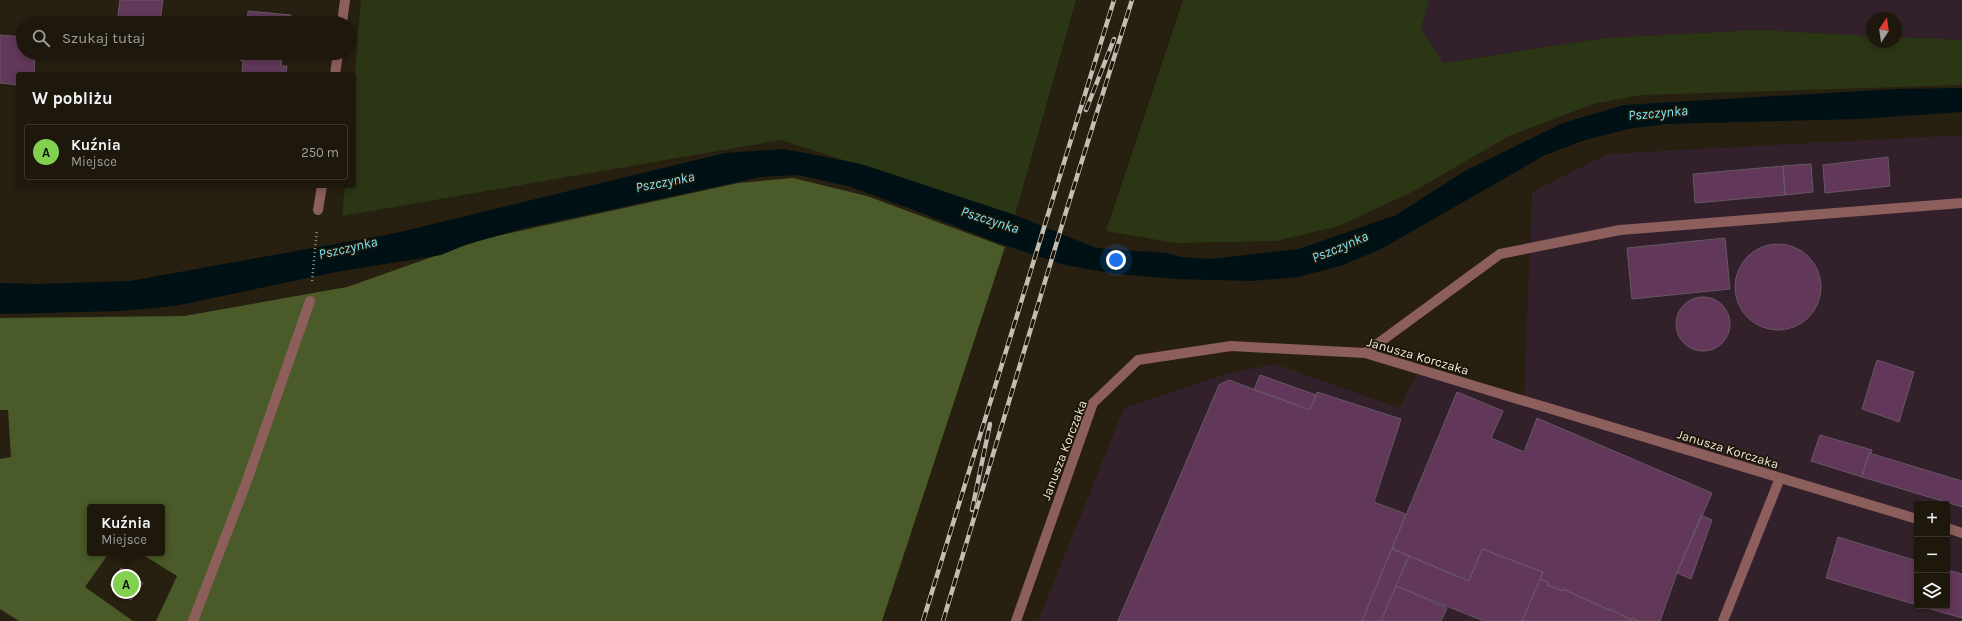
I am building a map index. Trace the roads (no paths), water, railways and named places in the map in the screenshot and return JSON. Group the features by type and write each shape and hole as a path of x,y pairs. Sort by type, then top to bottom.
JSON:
{"street":[{"path":"343,16 345,0"},
{"path":"335,72 337,60"},
{"path":"318,210 322,188"},
{"path":"1365,353 1500,254 1620,230 1962,203"},
{"path":"193,621 245,486 310,301"},
{"name":"Janusza Korczaka","path":"1016,621 1093,403 1138,360 1231,346 1365,353 1914,518"},
{"path":"1723,621 1780,478"},
{"path":"1950,529 1962,533"}],"water":[{"name":"Pszczynka","path":"1962,88 1962,112 1859,119 1666,124 1628,129 1585,140 1545,155 1381,249 1340,266 1298,277 1251,281 1176,279 1117,274 1065,265 998,243 848,186 798,175 761,177 525,228 465,245 441,255 336,272 175,306 119,311 0,314 0,283 37,284 130,281 396,233 725,153 784,149 861,164 1012,214 1096,248 1166,253 1181,257 1211,259 1299,249 1396,215 1465,171 1563,123 1624,105 1896,89"}],"railway":[{"path":"923,621 1114,0"},
{"path":"943,621 1065,215 1132,0"},
{"path":"1086,110 1114,39"},
{"path":"972,510 990,424"}],"place":[{"name":"Kuźnia","path":"126,584"}]}
